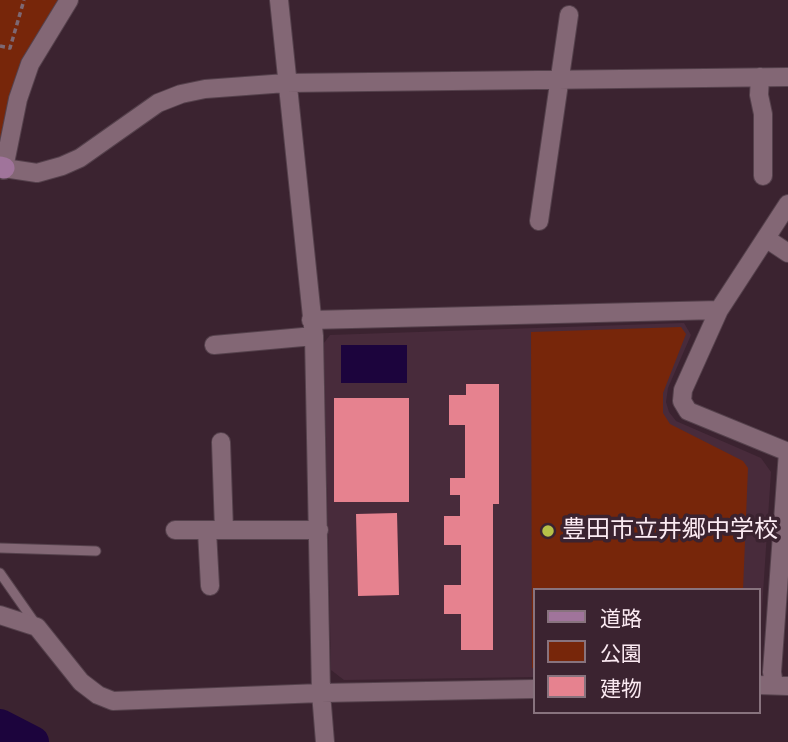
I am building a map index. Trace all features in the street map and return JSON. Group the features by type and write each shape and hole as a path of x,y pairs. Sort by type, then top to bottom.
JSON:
{"street":[{"path":"69,0 30,64 18,99 2,167 37,173 71,162 158,103 205,89 286,83 788,77"},
{"path":"279,0 313,328 321,693 325,742"},
{"path":"539,221 569,15"},
{"path":"760,77 763,176"},
{"path":"773,685 788,452 688,411 682,401 683,390 719,310 788,204"},
{"path":"767,239 788,253"},
{"path":"214,345 313,328 719,310"},
{"path":"210,586 221,442"},
{"path":"175,530 318,530"},
{"path":"0,615 37,627 81,682 97,695 113,701 532,689"}],"lane":[{"path":"0,548 96,551"},
{"path":"0,573 37,627"}],"path":[{"path":"0,46 10,48 23,0"}],"shaded area":[{"name":"豊田市立井郷中学校","path":"684,323 691,335 668,388 666,402 669,412 676,421 761,458 771,472 760,639 760,588 532,588 532,677 344,680 331,670 324,343 330,335"},
{"path":"341,345 407,345 407,383 341,383"}],"green space":[{"path":"0,0 71,0 0,145"},
{"path":"681,327 686,334 663,393 663,413 670,424 743,461 748,468 743,588 532,588 532,668 531,332"}],"building":[{"path":"466,384 499,384 499,504 493,504 493,650 461,650 461,614 444,614 444,585 461,585 461,545 444,545 444,516 460,516 460,495 450,495 450,478 465,478 465,425 449,425 449,395 466,395"},
{"path":"334,398 409,398 409,502 334,502"},
{"path":"397,513 399,595 358,596 356,514"}],"waterway":[{"path":"0,725 33,742"}],"place":[{"name":"豊田市立井郷中学校","path":"548,531"}]}
